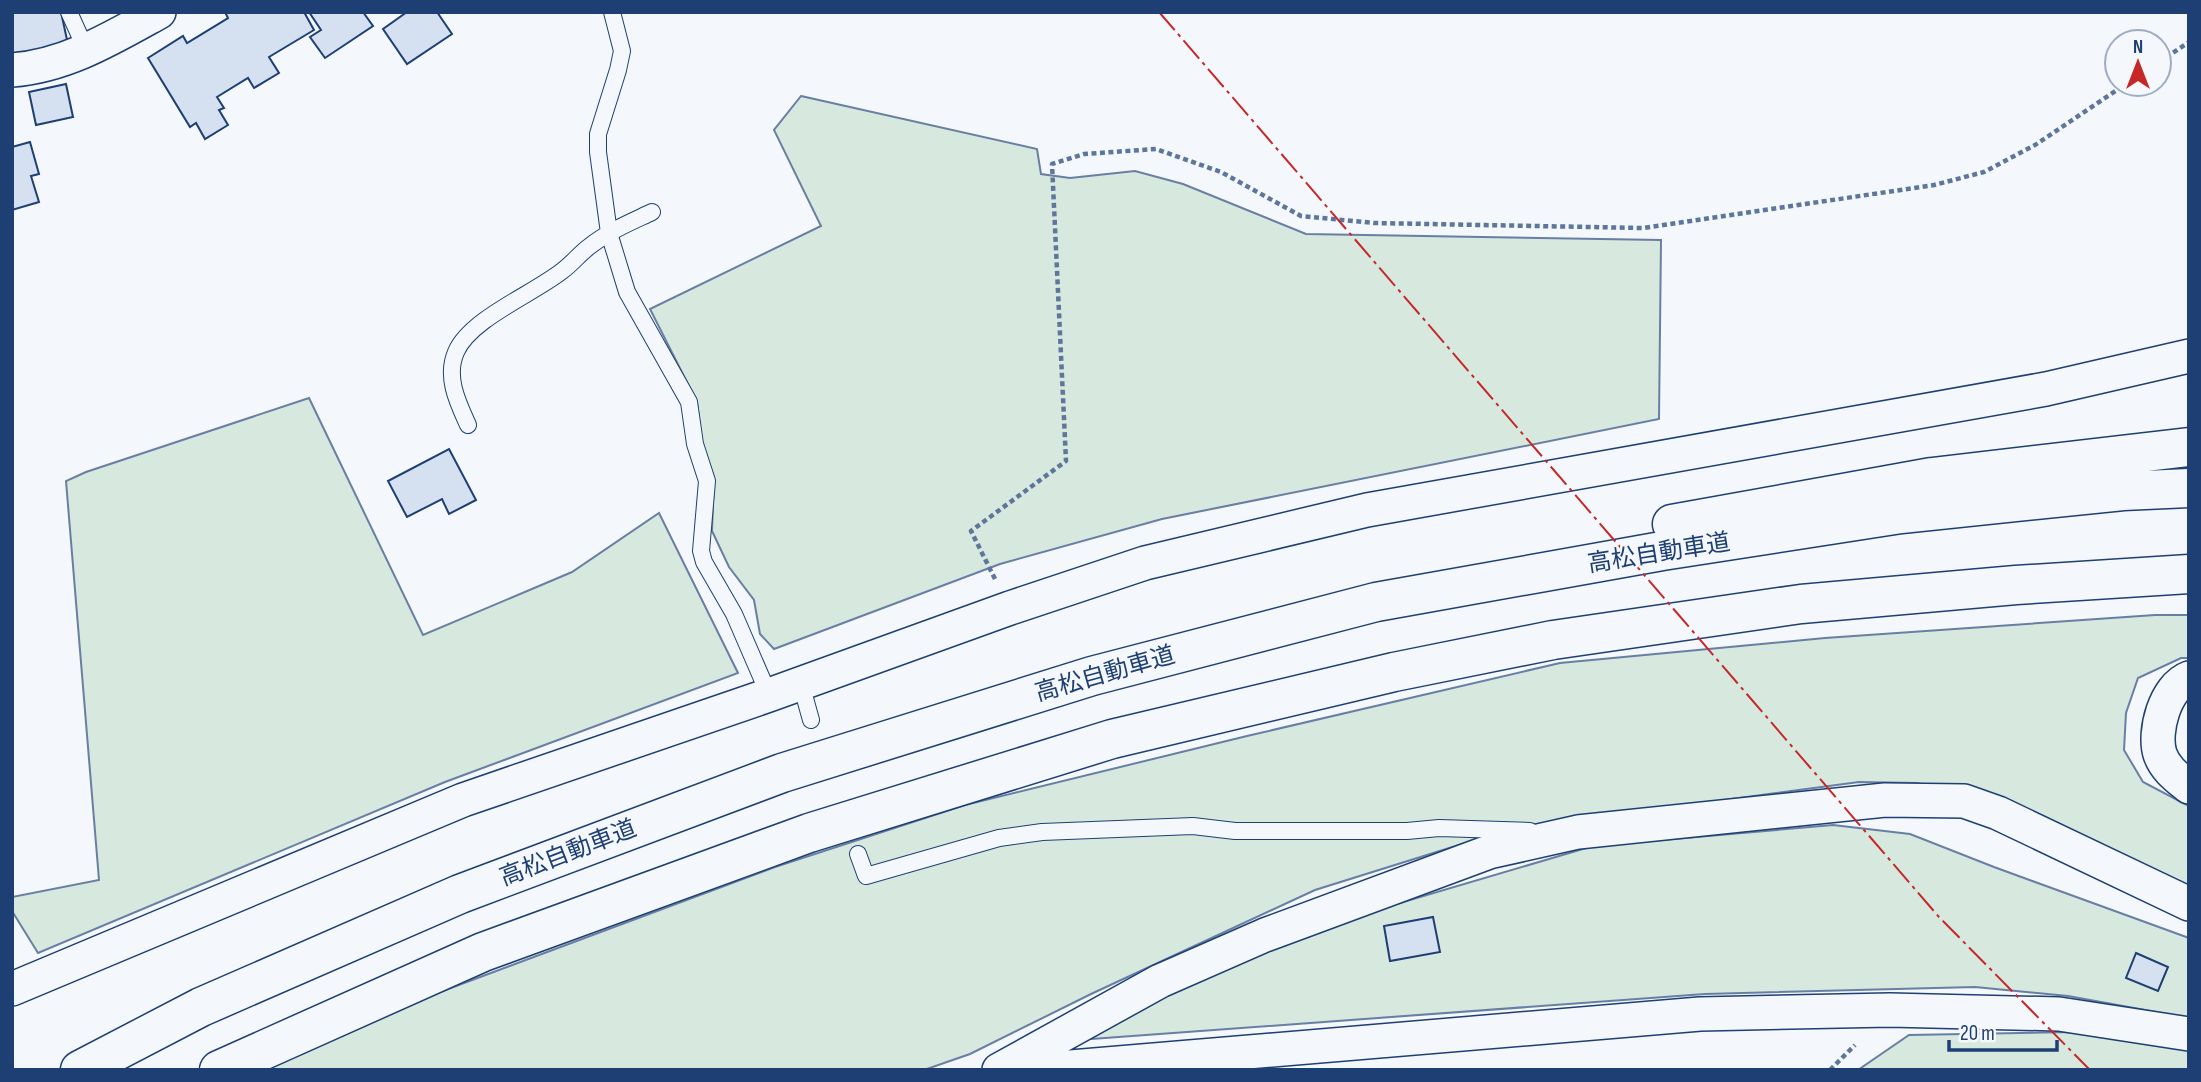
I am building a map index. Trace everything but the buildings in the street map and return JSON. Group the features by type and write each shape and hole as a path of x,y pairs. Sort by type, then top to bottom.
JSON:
{"highway":[{"path":"1376,602 1660,526 1932,477 2189,447"},
{"name":"高松自動車道","path":"80,1070 201,1007 460,894 782,773 1092,676 1376,602 1662,551 1901,514 2123,491 2189,488"},
{"path":"219,1070 496,947 809,833 1112,739 1394,672 1553,640 1801,604 2016,585 2189,574"}],"street":[{"path":"12,71 29,69 87,52 159,12"},
{"path":"12,989 463,800 1145,563 1367,510 2046,388 2189,356"},
{"path":"2189,678 2183,680 2166,699 2159,727 2160,754 2173,775 2189,787"},
{"path":"999,1070 1160,981 1265,935 1489,852 1578,832 1885,800 1964,801 1998,813 2189,904"},
{"path":"1035,1070 1700,1014 1890,1010 2059,1014 2189,1034"}],"lane":[{"path":"69,12 87,52"},
{"path":"612,12 622,51 598,134 609,233 627,292 689,402 695,444 707,481 701,551 704,562 734,614 769,695"},
{"path":"468,425 454,396 452,379 454,355 462,342 478,325 563,271 589,246 652,212"},
{"path":"801,684 811,720"},
{"path":"858,854 866,876 999,838 1042,832 1193,826 1235,831 1407,831 1439,828 1578,832"}],"path":[{"path":"2173,53 2189,42"},
{"path":"1010,608 971,531 1066,461 1052,164 1084,154 1156,149 1221,172 1301,216 1374,223 1643,228 1934,185 1984,172 2035,145 2105,98"}],"shaded area":[{"path":"801,96 1037,149 1041,174 1070,178 1135,171 1183,184 1306,234 1661,240 1659,419 1162,519 1000,564 774,649 760,634 754,600 729,567 712,531 714,477 702,445 697,402 650,309 821,226 774,130"},
{"path":"309,398 423,635 572,572 659,513 738,673 445,782 38,953 12,911 12,897 99,880 66,481"},
{"path":"2155,615 2189,615 2189,658 2181,658 2138,678 2126,713 2124,750 2143,782 2189,806 2189,891 1974,794 1917,783 1859,782 1612,815 1462,844 1315,890 1091,994 970,1054 924,1070 231,1070 775,867 965,805 1247,736 1560,663 1825,638"},
{"path":"1833,825 1910,834 2189,938 2189,1018 2068,996 1975,987 1705,994 1064,1041 1278,939 1593,846"},
{"path":"2072,1032 2189,1049 2189,1070 1858,1070 1909,1035"}],"power":[{"path":"1159,12 1939,917 2090,1070"}]}
